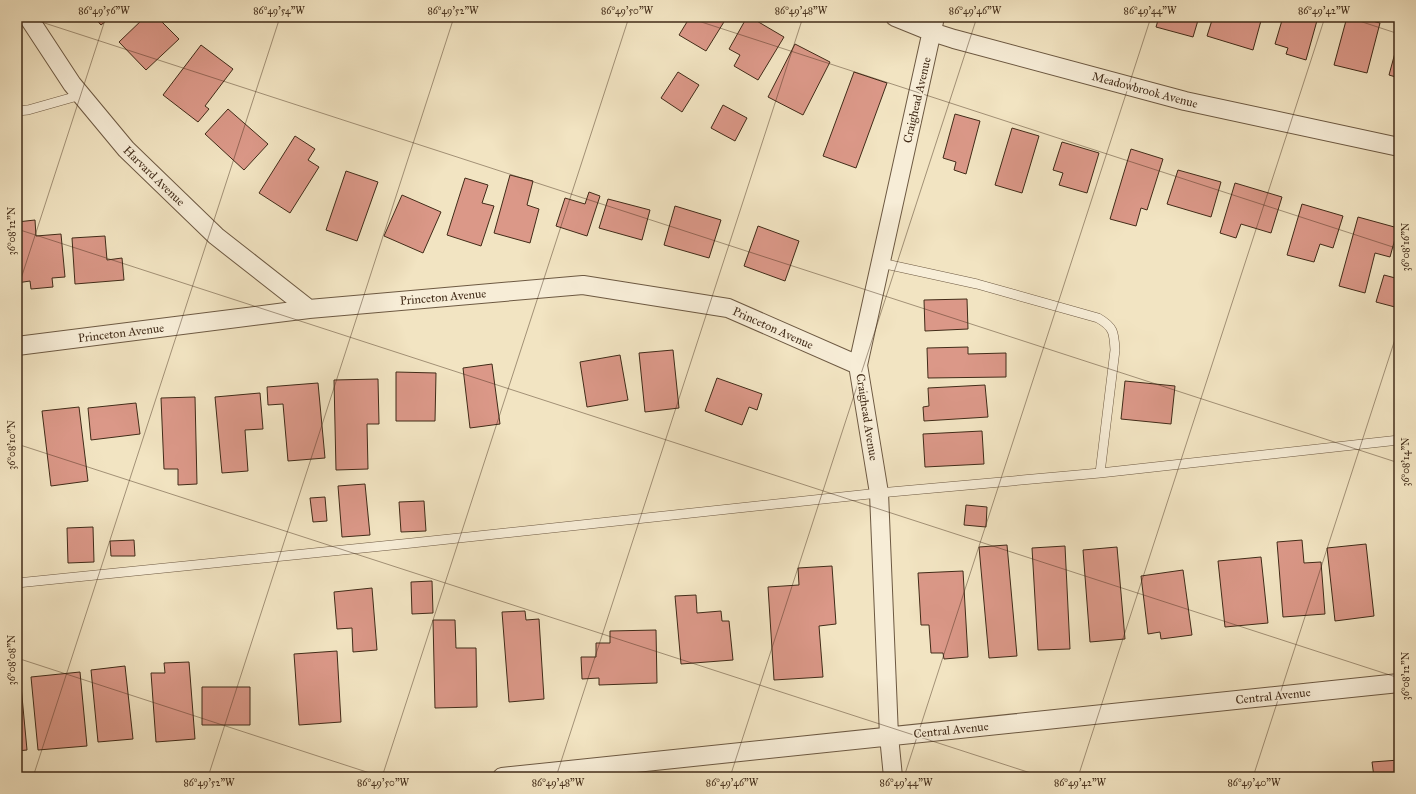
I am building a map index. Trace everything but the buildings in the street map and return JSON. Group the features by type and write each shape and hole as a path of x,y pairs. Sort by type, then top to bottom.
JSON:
{"street":[{"name":"Harvard Avenue","path":"28,17 72,84 126,150 216,236 309,309"},
{"name":"Meadowbrook Avenue","path":"895,17 934,24 1184,101 1399,147"},
{"name":"Craighead Avenue","path":"893,777 889,736 879,493 858,365 934,24"},
{"name":"Princeton Avenue","path":"17,346 309,309 583,285 728,308 858,365"},
{"name":"Central Avenue","path":"502,777 1399,683"}],"lane":[{"path":"17,111 28,110 81,95"},
{"path":"881,263 977,284 1098,318 1108,324 1114,333 1115,350 1100,473"},
{"path":"17,583 879,493 1100,473 1399,440"}]}
